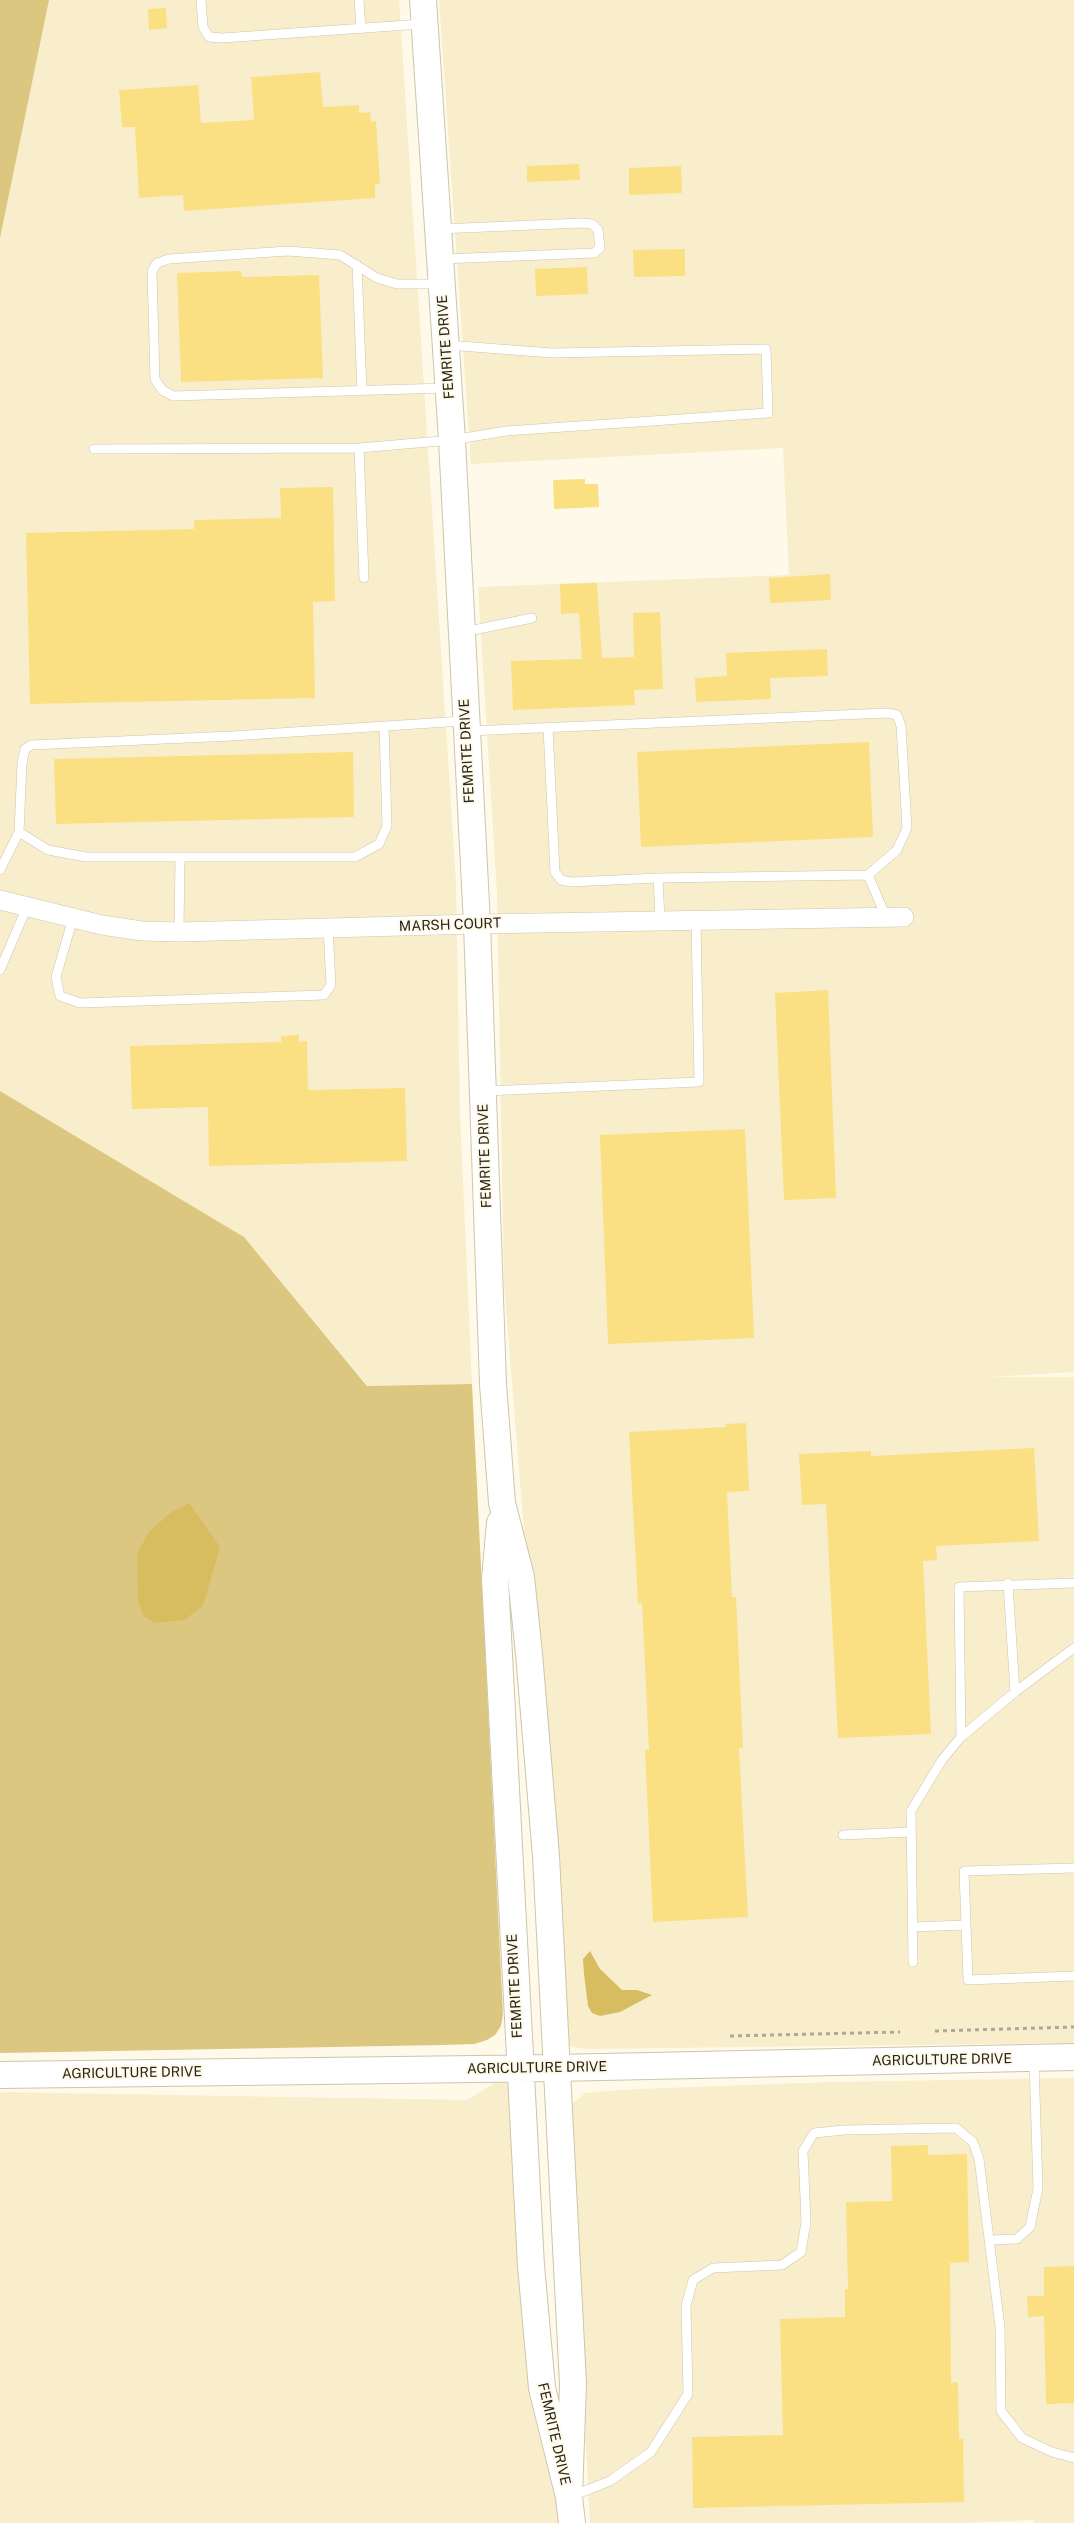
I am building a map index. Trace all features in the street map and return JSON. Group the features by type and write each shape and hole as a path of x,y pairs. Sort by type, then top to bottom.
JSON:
{"street":[{"name":"FEMRITE DRIVE","path":"424,12 449,388 477,924 493,1384 502,1503 495,1579 519,2068 531,2266 542,2388 569,2497 572,2523"},
{"name":"MARSH COURT","path":"0,900 73,918 142,931 179,932 660,920 895,917"},
{"name":"FEMRITE DRIVE","path":"502,1503 521,1577 546,1856 555,2068 573,2384 569,2497"},
{"name":"AGRICULTURE DRIVE","path":"0,2075 555,2068 1074,2057"}],"lane":[{"path":"201,0 203,28 209,37 222,38 361,29 424,12"},
{"path":"359,0 361,29"},
{"path":"439,229 592,224 598,230 600,248 594,253 442,271 397,284 377,278 340,255 288,252 169,259 157,263 152,271 155,379 162,390 173,396 449,388"},
{"path":"357,265 362,391"},
{"path":"94,449 359,448 452,440 506,431 768,413 766,349 552,353 446,345"},
{"path":"359,448 364,578"},
{"path":"462,633 532,618"},
{"path":"0,870 19,832 22,763 25,749 31,745 384,726 548,728 887,713 897,715 901,726 907,828 897,850 868,875 658,878 571,882 561,880 555,872 548,728"},
{"path":"19,832 48,850 86,857 355,857 379,844 387,826 384,726"},
{"path":"179,932 180,857"},
{"path":"868,875 895,917"},
{"path":"658,878 660,920"},
{"path":"0,970 27,907"},
{"path":"73,918 56,977 60,996 80,1003 324,994 331,985 328,928"},
{"path":"482,1091 699,1082 696,920"},
{"path":"1008,1583 1015,1692"},
{"path":"961,1737 959,1587 1008,1583 1074,1583"},
{"path":"913,1962 911,1811 942,1760 961,1737 1015,1692 1074,1648"},
{"path":"843,1835 911,1832"},
{"path":"1074,1868 964,1871 968,1980 1074,1976"},
{"path":"913,1927 966,1925"},
{"path":"990,2240 1017,2239 1030,2227 1038,2190 1034,2058"},
{"path":"569,2497 610,2481 651,2452 688,2394 686,2306 693,2280 713,2268 782,2265 801,2252 806,2222 803,2151 814,2133 844,2130 956,2128 973,2142 979,2159 1000,2326 1001,2411 1022,2438 1052,2452 1074,2458"}],"path":[{"path":"935,2031 1074,2027"},
{"path":"730,2036 900,2032"}],"shaded area":[{"path":"0,0 49,0 0,238"},
{"path":"47,0 399,0 456,882 460,1114 472,1384 368,1386 244,1237 0,1091 0,234"},
{"path":"439,0 1074,0 1074,1372 989,1377 1074,1377 1074,2043 586,2049 572,2047 565,2039 504,1283 497,894 478,587 789,575 783,448 471,464"},
{"path":"0,1091 244,1237 367,1386 472,1384 503,2014 501,2026 495,2035 487,2040 474,2044 443,2045 0,2053"},
{"path":"189,1503 220,1547 203,1606 184,1620 155,1623 143,1616 138,1600 137,1554 149,1532 170,1513"},
{"path":"590,1951 600,1969 622,1990 637,1990 652,1995 620,2012 600,2016 592,2013 588,2006 583,1959"},
{"path":"519,2068 531,2266 572,2523 0,2523 0,2092 467,2100"},
{"path":"1074,2078 1074,2523 1034,2523 1033,2520 963,2523 590,2523 568,2108 585,2093 637,2089 833,2082"}],"building":[{"path":"166,8 167,28 149,30 148,9"},
{"path":"320,72 323,107 359,105 359,113 370,112 371,122 376,121 380,184 375,184 375,198 184,211 183,195 139,198 135,127 122,127 119,90 198,85 201,123 254,120 251,77"},
{"path":"579,164 580,180 527,182 527,166"},
{"path":"681,166 682,193 629,195 629,168"},
{"path":"685,249 685,276 634,277 633,250"},
{"path":"587,267 588,294 536,296 535,269"},
{"path":"241,271 242,277 319,275 323,378 181,382 177,273"},
{"path":"585,479 585,484 598,484 599,507 554,509 553,480"},
{"path":"333,487 335,601 313,602 315,698 30,704 26,533 194,529 194,520 281,518 280,488"},
{"path":"830,574 831,600 770,603 769,578"},
{"path":"597,583 602,658 634,657 633,613 660,612 663,689 634,690 635,705 513,710 511,661 582,659 579,613 561,614 560,584"},
{"path":"827,649 828,676 770,678 771,699 696,702 695,678 727,676 726,653"},
{"path":"869,742 873,837 641,847 637,752"},
{"path":"353,752 354,817 56,824 54,759"},
{"path":"828,990 836,1198 784,1200 775,993"},
{"path":"299,1035 299,1042 307,1041 308,1090 405,1088 407,1161 209,1166 208,1107 132,1109 130,1046 281,1042 281,1036"},
{"path":"745,1129 754,1338 608,1344 600,1135"},
{"path":"746,1423 749,1491 727,1492 732,1597 736,1597 743,1748 739,1748 748,1917 653,1922 645,1750 649,1750 642,1603 638,1604 629,1432 726,1427 726,1424"},
{"path":"1034,1448 1039,1541 936,1546 937,1560 923,1561 931,1734 838,1738 826,1504 802,1505 799,1454 871,1451 871,1456"},
{"path":"928,2145 928,2155 967,2154 969,2262 950,2263 951,2383 958,2382 959,2439 963,2438 964,2502 693,2508 692,2437 783,2435 780,2319 845,2317 845,2289 848,2289 846,2202 892,2201 891,2146"},
{"path":"1074,2266 1074,2403 1046,2404 1044,2316 1028,2317 1027,2296 1044,2296 1044,2267"}]}
